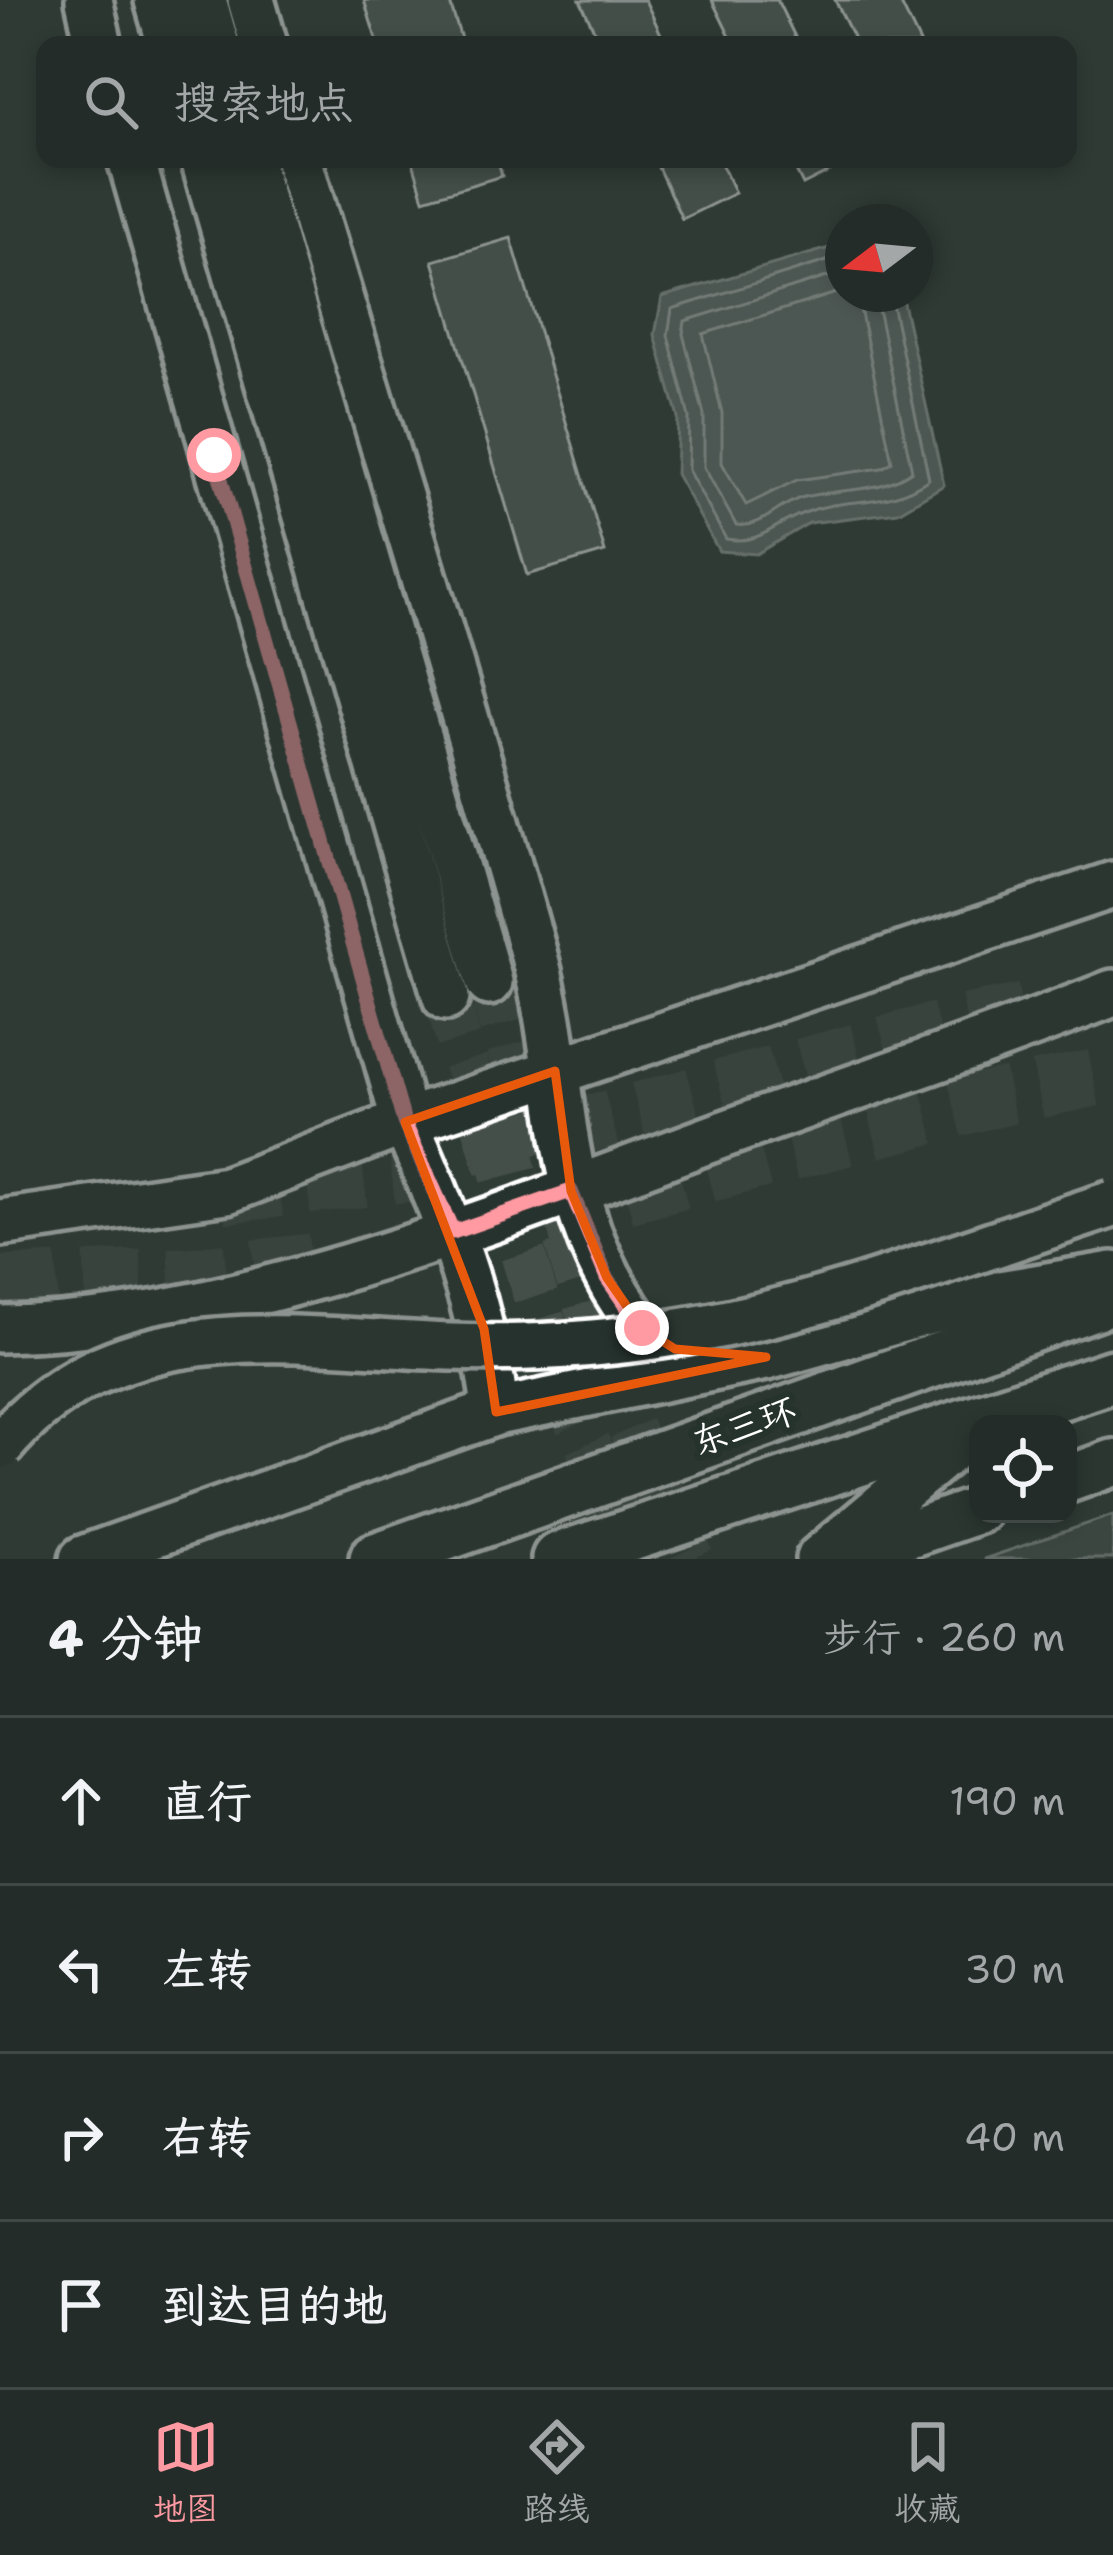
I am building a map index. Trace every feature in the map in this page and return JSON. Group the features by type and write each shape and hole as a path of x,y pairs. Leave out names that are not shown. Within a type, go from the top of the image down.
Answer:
{"main road":[{"name":"东三环","path":"376,1559 1113,1297"},
{"name":"东三环","path":"1002,1415 1113,1376"},
{"name":"东三环","path":"558,1559 969,1426"}],"street":[{"path":"89,0 96,36"},
{"path":"158,0 168,36"},
{"path":"203,0 213,36"},
{"path":"251,0 261,36"},
{"path":"134,168 404,1122 453,1232 484,1329 496,1412"},
{"path":"207,168 446,997"},
{"path":"252,168 489,982"},
{"path":"301,168 535,958 571,1191 607,1278 642,1328 675,1348 766,1357"},
{"path":"0,1223 226,1190 404,1122 1113,885"},
{"path":"0,1328 84,1328 222,1299 453,1232 1113,993"},
{"path":"642,1328 722,1317 1113,1185"},
{"path":"0,1447 55,1393 125,1358 160,1348 231,1338 524,1348 688,1330 822,1297 1113,1204"},
{"path":"82,1559 496,1412 766,1357 976,1298 1113,1275"},
{"path":"819,1559 969,1433"},
{"path":"1077,1476 1113,1463"},
{"path":"838,1559 969,1513"}],"highlighted area":[{"path":"555,1071 571,1191 607,1278 642,1328 675,1349 766,1357 496,1412 484,1329 405,1122"}],"shaded area":[{"path":"1113,1515 1113,1559 984,1559"}],"water":[{"path":"825,249 825,312 905,312 944,485 898,512 809,523 756,554 719,551 676,474 678,418 655,335 662,297"}],"building":[{"path":"364,0 449,0 460,36 375,36"},
{"path":"580,0 645,0 662,36 597,36"},
{"path":"712,0 777,0 795,36 730,36"},
{"path":"835,0 899,0 917,36 853,36"},
{"path":"415,168 500,168 502,176 424,199"},
{"path":"658,168 723,168 735,193 682,219"},
{"path":"794,168 837,168 803,185"},
{"path":"511,238 605,552 527,575 433,261"}],"tunnel":[{"path":"489,982 609,1382 692,1559"},
{"path":"446,997 566,1398 640,1559"},
{"path":"223,1195 403,1174 962,1024 1050,1007"},
{"path":"544,1217 980,1102 1113,1074"},
{"path":"0,1285 187,1276 337,1259"}],"route":[{"path":"214,455 404,1122 453,1232 571,1191 607,1278 642,1328"}]}
